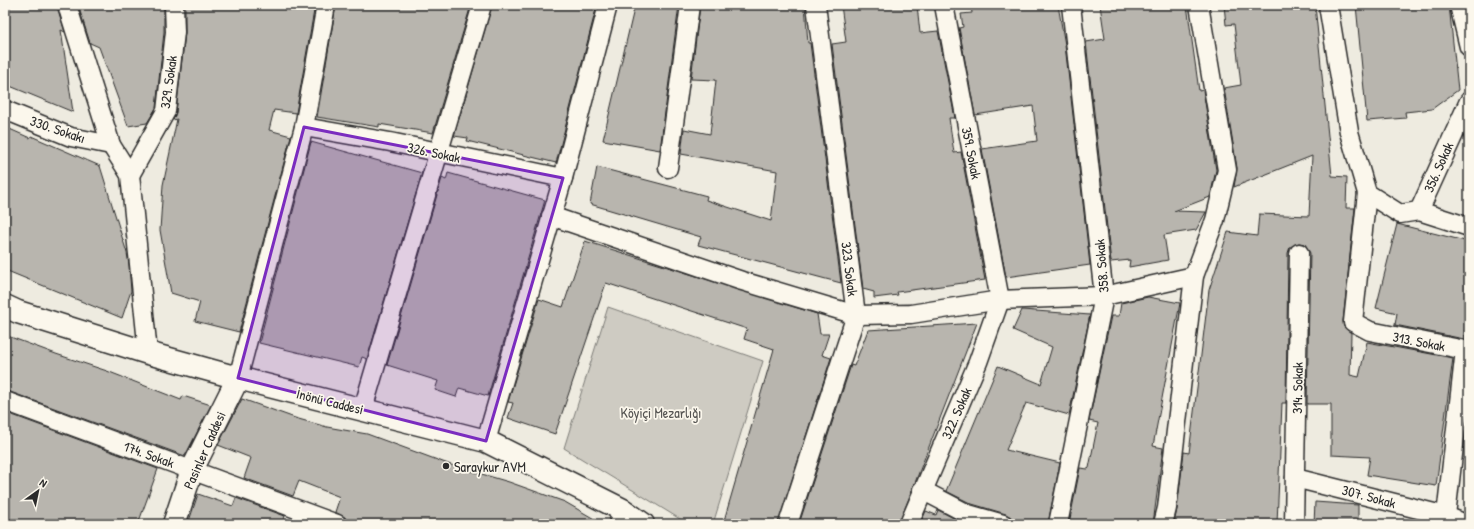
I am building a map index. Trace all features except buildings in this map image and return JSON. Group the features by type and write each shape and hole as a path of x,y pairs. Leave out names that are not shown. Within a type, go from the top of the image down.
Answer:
{"main road":[{"name":"İnönü Caddesi","path":"5,306 18,312 148,353 238,378 486,441 621,517 643,524"},
{"name":"Pasinler Caddesi","path":"174,524 192,470 238,378"}],"street":[{"path":"67,5 111,145 130,175 148,353"},
{"name":"329. Sokak","path":"130,175 166,111 175,32 174,5"},
{"path":"238,378 304,127 326,5"},
{"path":"363,409 482,5"},
{"path":"486,441 563,178 608,5"},
{"path":"668,168 690,5"},
{"name":"323. Sokak","path":"788,524 856,315 816,5"},
{"name":"359. Sokak","path":"944,5 1000,300"},
{"name":"358. Sokak","path":"1058,524 1104,296 1072,5"},
{"path":"1163,524 1167,508 1194,276 1215,220 1227,170 1199,5"},
{"path":"1328,5 1349,132 1367,193 1400,214 1419,211 1469,227"},
{"path":"1459,5 1469,47"},
{"name":"356. Sokak","path":"1419,211 1469,102"},
{"name":"330. Sokakı","path":"5,110 71,137 111,145"},
{"name":"326. Sokak","path":"304,127 563,178"},
{"name":"313. Sokak","path":"1367,193 1353,322 1370,331 1465,350 1445,520"},
{"path":"551,216 742,281 856,315 911,314 1000,300 1104,296 1194,276"},
{"name":"314. Sokak","path":"1294,524 1299,253"},
{"name":"322. Sokak","path":"909,524 922,490 978,362 1000,300"},
{"name":"174. Sokak","path":"5,401 337,524"},
{"name":"307. Sokak","path":"1295,478 1445,520 1466,524"},
{"path":"922,490 973,520 1003,524"}],"highlighted area":[{"path":"304,127 563,178 486,441 238,378"}],"green space":[{"name":"Köyiçi Mezarlığı","path":"608,307 763,361 713,524 688,524 564,448"}],"place":[{"name":"Saraykur AVM","path":"446,466"}]}
